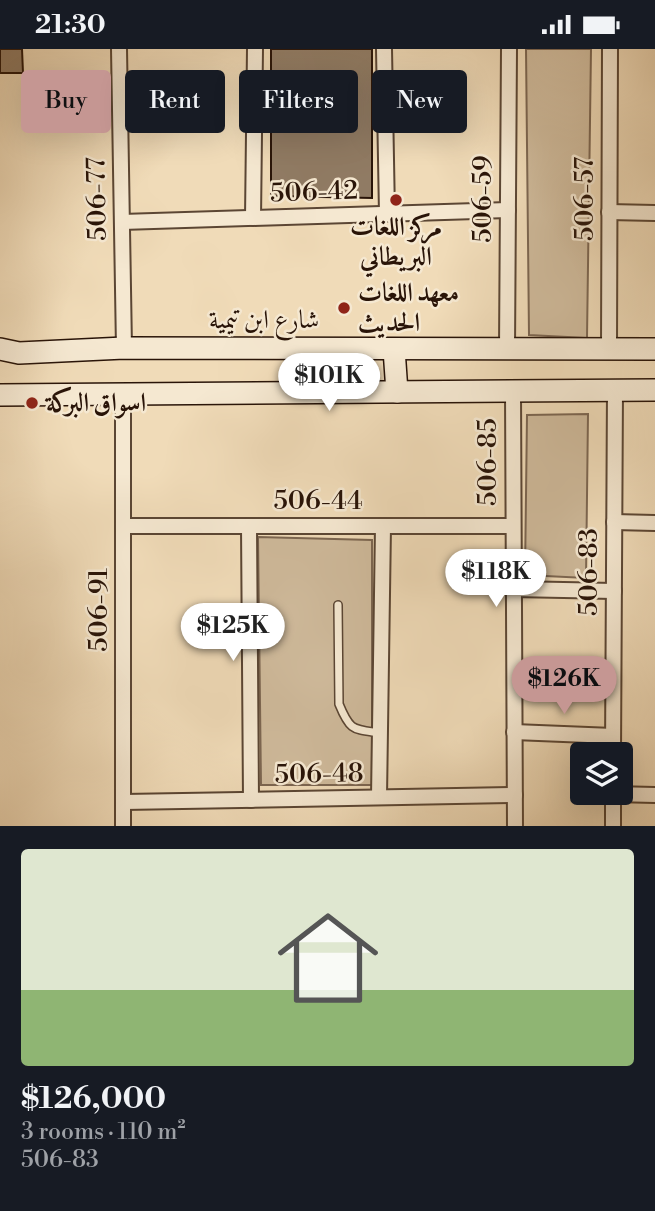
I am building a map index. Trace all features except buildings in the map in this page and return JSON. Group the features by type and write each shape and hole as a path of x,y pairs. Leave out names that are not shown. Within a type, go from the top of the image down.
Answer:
{"street":[{"name":"506-77","path":"119,49 124,348"},
{"path":"253,218 255,49"},
{"path":"384,49 387,214"},
{"name":"506-59","path":"507,349 509,49"},
{"name":"506-57","path":"609,348 610,49"},
{"name":"506-42","path":"122,222 508,210"},
{"path":"609,212 655,213"},
{"name":"شارع ابن تيمية","path":"0,349 19,353 124,348 655,349"},
{"path":"394,348 397,392"},
{"name":"506-83","path":"613,742 615,390"},
{"path":"0,395 655,390"},
{"name":"506-85","path":"513,391 515,826"},
{"name":"506-91","path":"123,394 124,826"},
{"path":"614,522 655,523"},
{"name":"506-44","path":"123,526 513,526"},
{"path":"249,526 251,800"},
{"path":"379,797 383,526"},
{"path":"513,589 614,591"},
{"path":"514,732 613,736"},
{"path":"633,794 655,795"},
{"name":"506-48","path":"124,802 514,795"},
{"path":"612,826 613,805"}],"lane":[{"path":"338,605 340,704 345,717 356,730 380,733"}],"shaded area":[{"path":"526,49 591,49 587,338 529,335"},
{"path":"588,414 586,578 525,575 527,415"},
{"path":"258,537 372,540 372,785 261,785"}],"place":[{"name":"مركز اللغات البريطاني","path":"396,200"},
{"name":"معهد اللغات الحديث","path":"344,308"},
{"name":"اسواق البركة","path":"32,403"}]}
